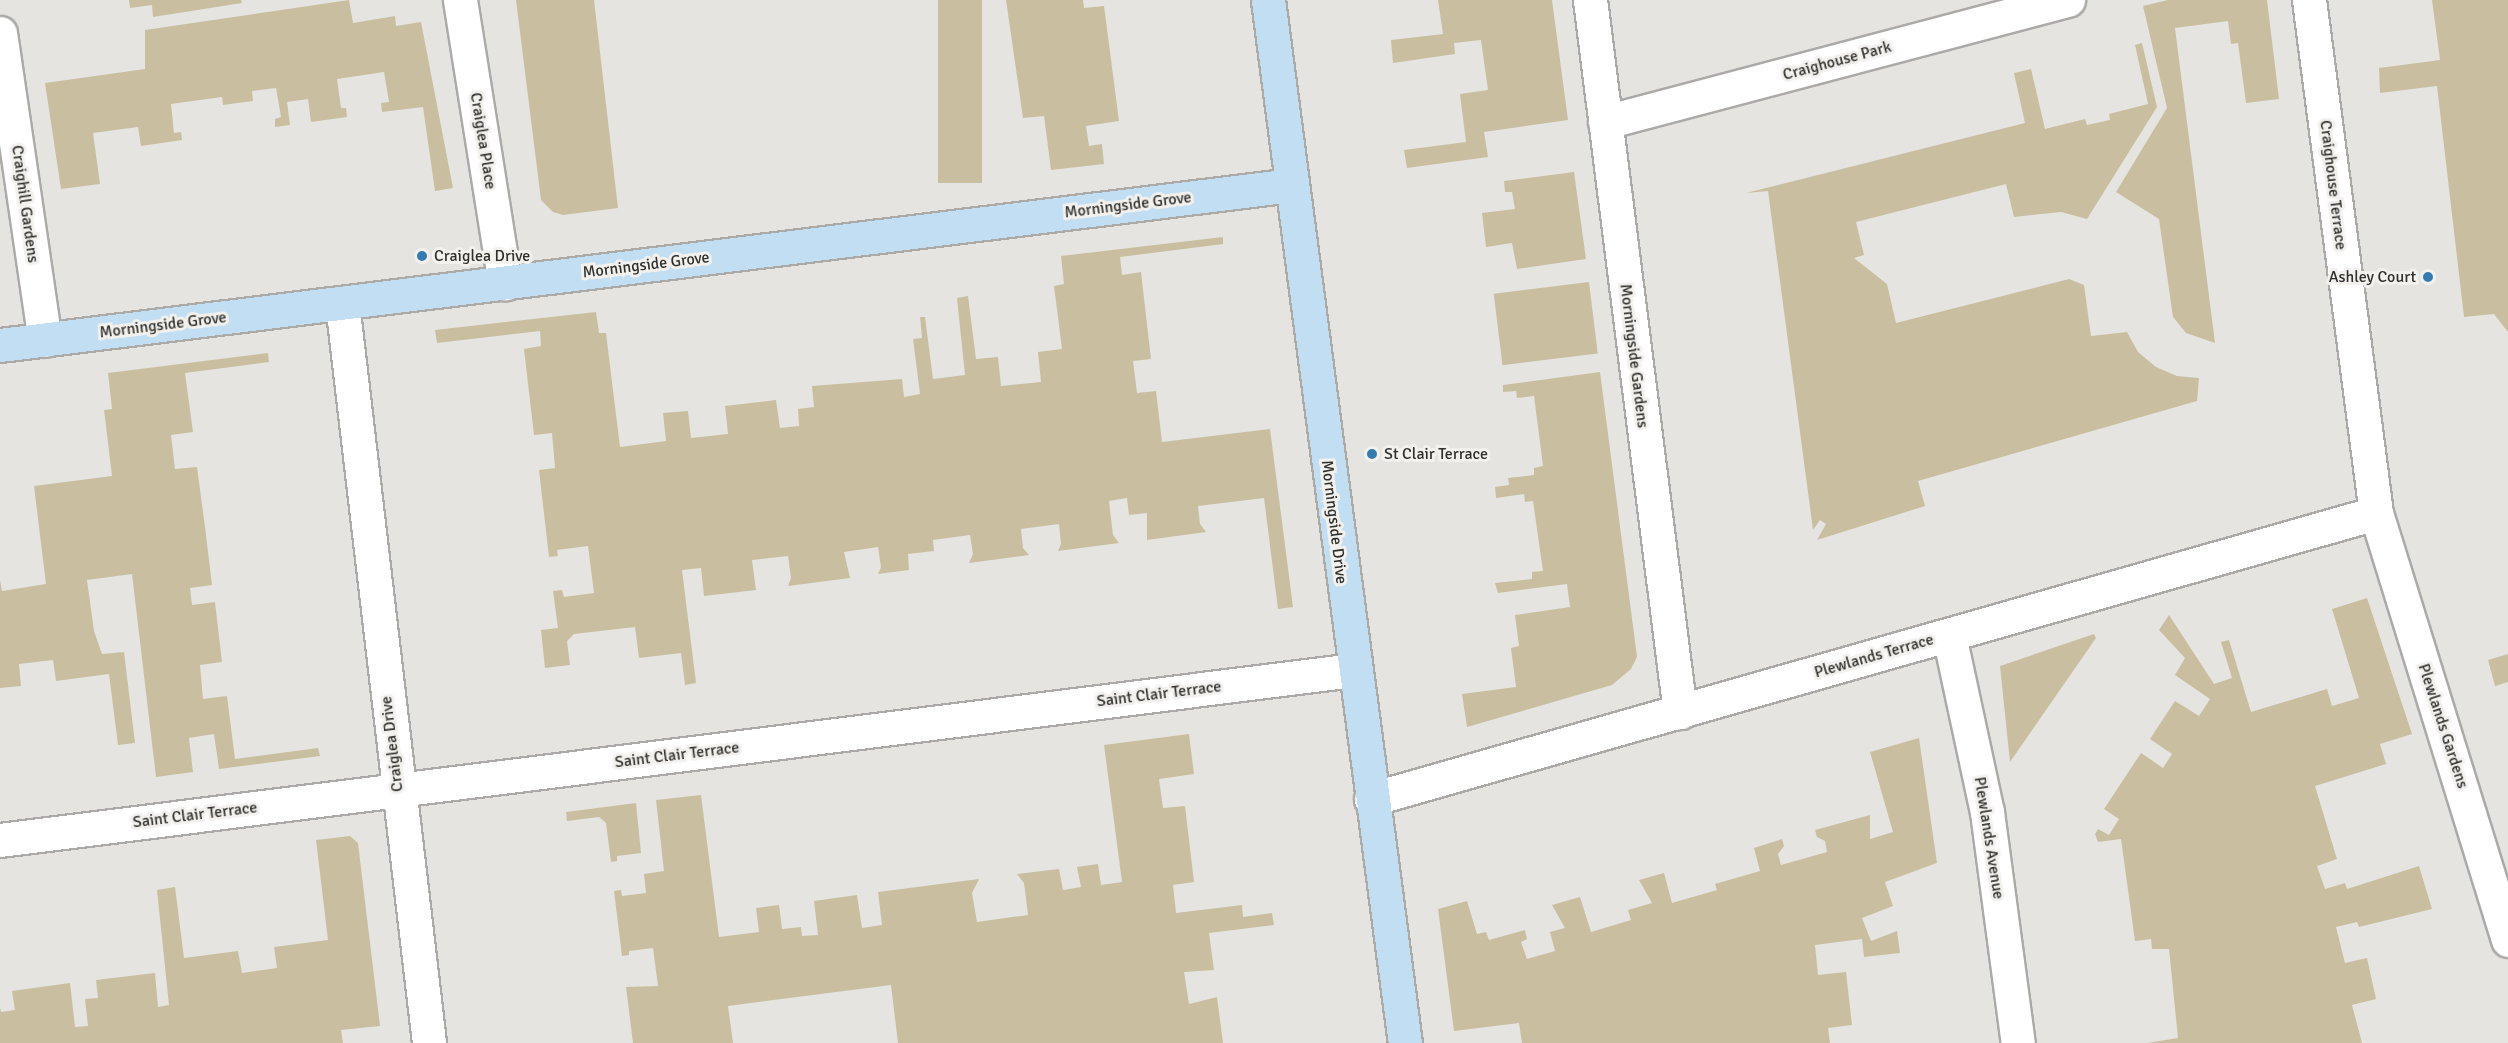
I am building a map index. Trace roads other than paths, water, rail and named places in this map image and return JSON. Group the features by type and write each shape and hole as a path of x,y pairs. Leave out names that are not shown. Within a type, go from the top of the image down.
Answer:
{"street":[{"name":"Craiglea Place","path":"460,0 505,283"},
{"name":"Morningside Drive","path":"1268,0 1353,670 1405,1043"},
{"name":"Morningside Gardens","path":"1590,0 1680,712"},
{"name":"Craighouse Park","path":"1605,122 2068,0"},
{"name":"Craighouse Terrace","path":"2309,0 2376,513"},
{"name":"Craighill Gardens","path":"0,33 45,340"},
{"name":"Morningside Grove","path":"0,345 1291,185"},
{"name":"Craiglea Drive","path":"342,303 429,1043"},
{"name":"Plewlands Terrace","path":"1371,799 2376,513"},
{"name":"Plewlands Gardens","path":"2376,513 2508,940"},
{"name":"Plewlands Avenue","path":"1949,635 1988,812 2018,1043"},
{"name":"Saint Clair Terrace","path":"0,840 1353,670"}],"place":[{"name":"Craiglea Drive","path":"422,256"},
{"name":"Ashley Court","path":"2428,277"},
{"name":"St Clair Terrace","path":"1372,454"}]}
